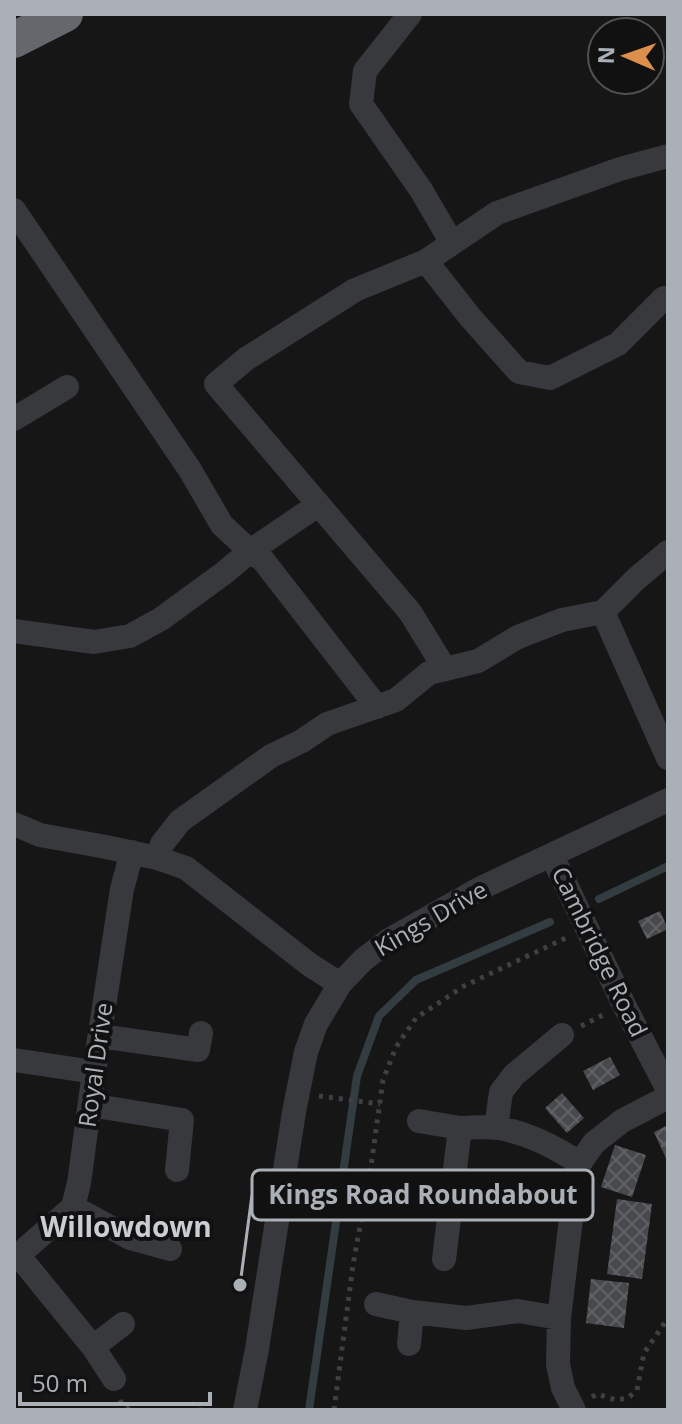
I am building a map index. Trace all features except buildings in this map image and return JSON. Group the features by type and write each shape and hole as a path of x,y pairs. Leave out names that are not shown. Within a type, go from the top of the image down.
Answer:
{"highway":[{"path":"14,40 65,14"}],"street":[{"path":"410,14 365,71 361,104 421,190 452,243"},
{"path":"445,669 410,612 216,384 246,359 355,290 426,261 497,213 620,169 668,156"},
{"path":"14,210 190,470 222,525 263,560 377,707"},
{"path":"426,261 519,372 550,378 618,344 664,298"},
{"path":"14,419 67,387"},
{"path":"14,631 94,642 130,636 161,619 250,551 318,505"},
{"path":"157,858 162,844 180,821 271,756 327,724 396,700 429,673 478,661 518,637 562,620 603,612 668,552"},
{"path":"603,612 668,758"},
{"name":"Kings Drive","path":"245,1410 303,1067 316,1024 340,984 363,960 389,940 481,888 668,800"},
{"path":"14,824 40,835 132,852 186,868 310,965 340,984"},
{"name":"Royal Drive","path":"73,1207 122,889 132,852"},
{"name":"Cambridge Road","path":"552,856 668,1090"},
{"path":"100,1036 198,1050 201,1033"},
{"path":"496,1128 501,1092 514,1075 562,1035"},
{"path":"14,1060 94,1072"},
{"path":"580,1406 563,1388 558,1364 559,1318 580,1163 594,1143 622,1121 668,1097"},
{"path":"90,1105 182,1120 177,1170"},
{"path":"419,1121 460,1128 496,1128 523,1134 547,1143 580,1163"},
{"path":"444,1259 460,1128"},
{"path":"114,1379 93,1347 16,1257 73,1207 130,1238 170,1249"},
{"path":"376,1304 466,1318 518,1311 559,1318"},
{"path":"409,1344 412,1312"},
{"path":"93,1347 123,1324"}],"path":[{"path":"562,1035 624,1005"},
{"path":"338,1099 380,1104"},
{"path":"580,1406 597,1394 616,1400 628,1398 637,1390 644,1353 668,1318"},
{"path":"199,1410 206,1410"}],"waterway":[{"path":"599,899 668,866"},
{"path":"309,1410 357,1076 379,1016 416,980 550,922"}],"place":[{"name":"Kings Road Roundabout","path":"240,1285"}],"district":[{"name":"Willowdown","path":"126,1227"}]}
